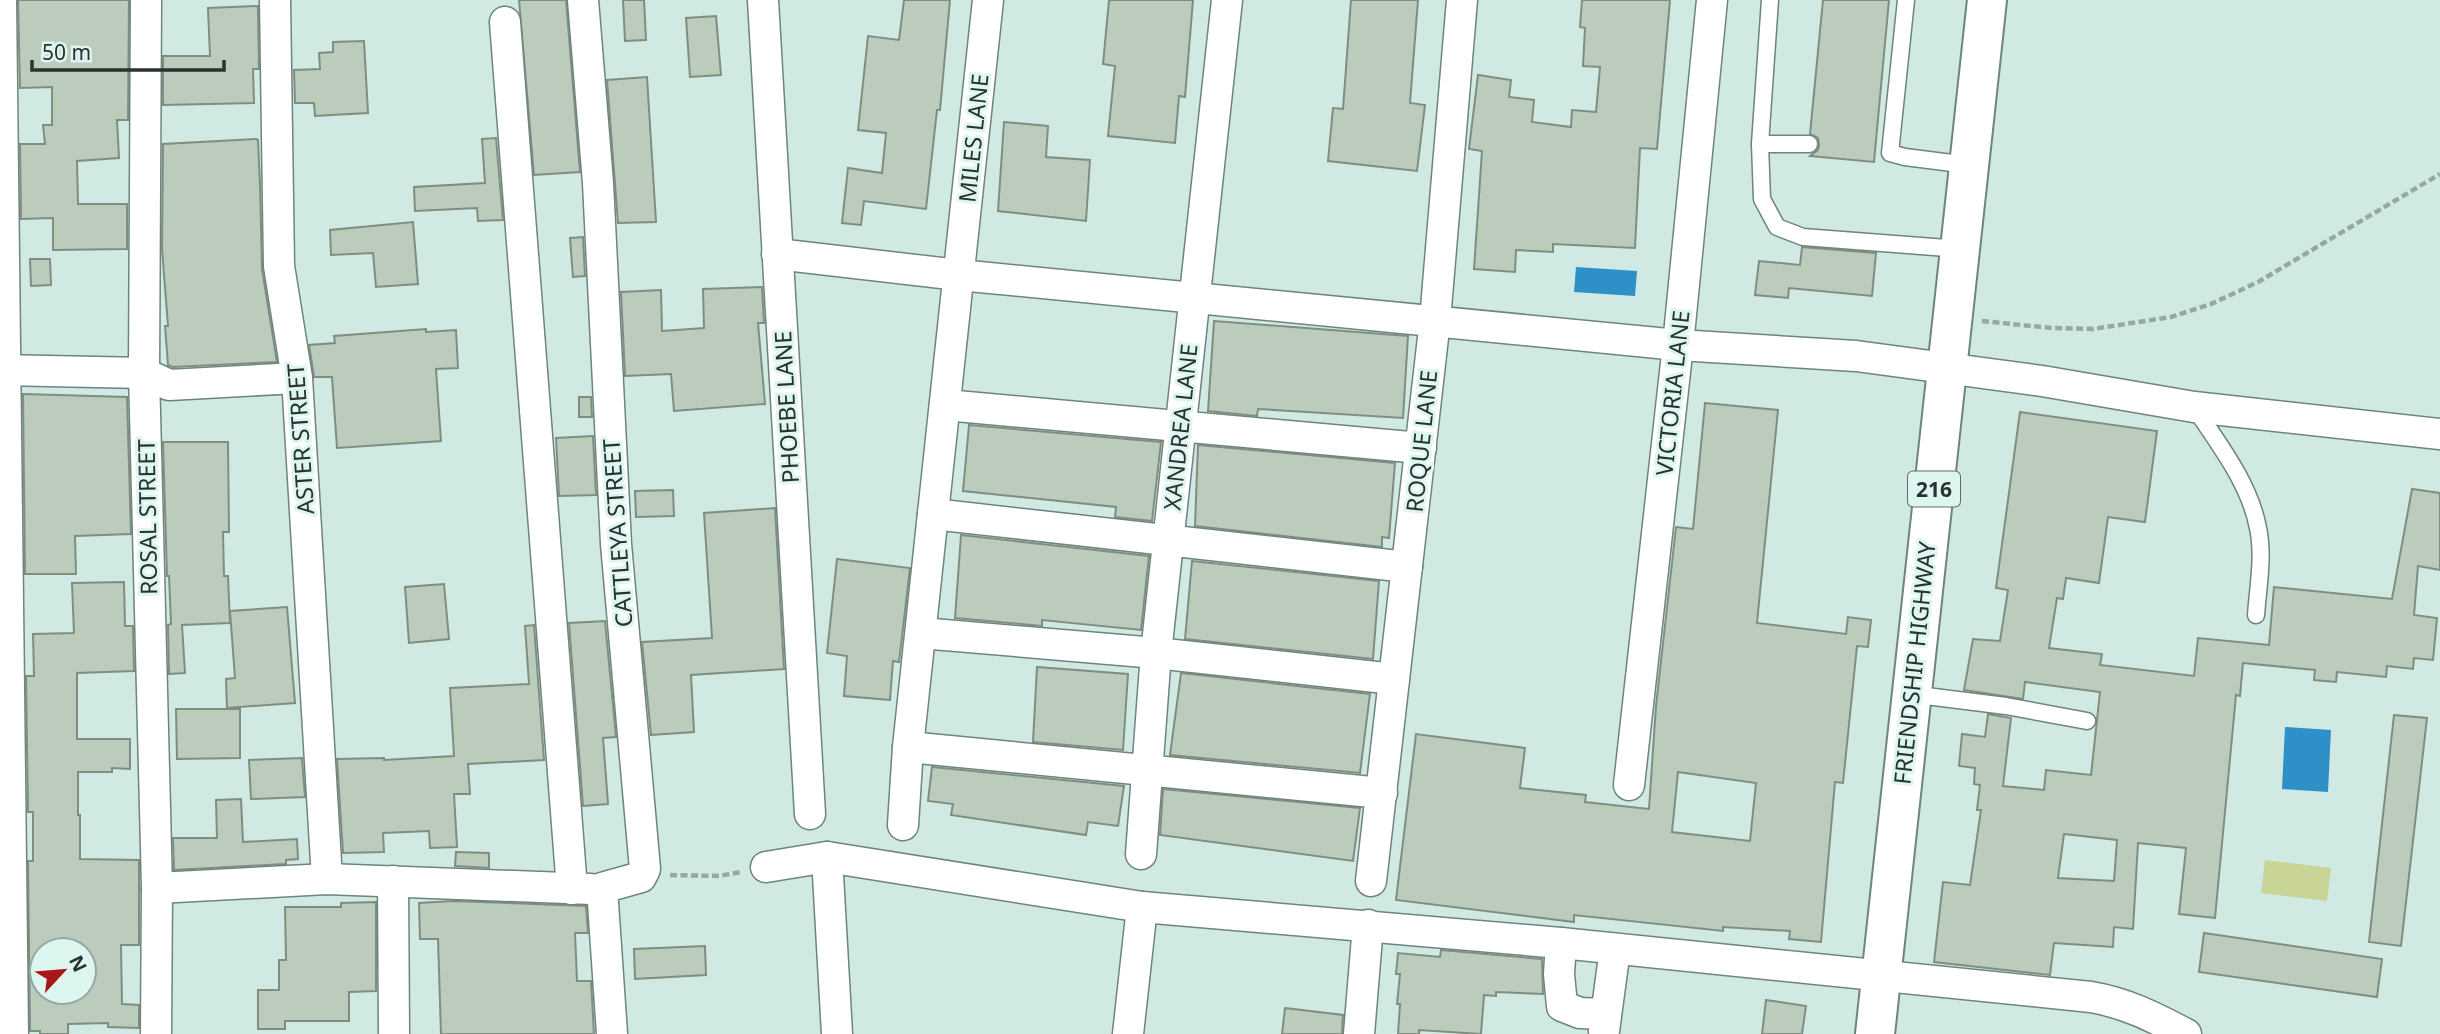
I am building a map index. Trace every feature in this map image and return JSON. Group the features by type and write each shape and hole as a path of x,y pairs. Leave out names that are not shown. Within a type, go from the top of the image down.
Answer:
{"main road":[{"name":"FRIENDSHIP HIGHWAY","path":"1875,1034 1987,0"}],"street":[{"path":"1,0 2,370 13,1034"},
{"name":"ROSAL STREET","path":"146,0 144,373 157,888 156,1034"},
{"name":"ASTER STREET","path":"275,0 279,265 297,378 327,879"},
{"name":"CATTLEYA STREET","path":"583,0 598,183 616,544 644,874"},
{"name":"PHOEBE LANE","path":"763,0 810,814"},
{"name":"MILES LANE","path":"903,825 908,747 988,0"},
{"name":"XANDREA LANE","path":"1141,855 1156,653 1227,0"},
{"name":"ROQUE LANE","path":"1371,881 1435,320 1462,0"},
{"name":"VICTORIA LANE","path":"1629,785 1678,345 1712,0"},
{"path":"505,22 572,889"},
{"path":"777,254 959,275 1678,345 1856,356 2194,407 2440,434"},
{"path":"2,370 144,373 169,385 297,378"},
{"path":"945,405 1421,448"},
{"path":"933,514 1407,567"},
{"path":"921,633 1156,653 1394,679"},
{"path":"908,747 1381,793"},
{"path":"766,867 827,857 1142,907 1615,948 2114,1001 2154,1016 2186,1034"},
{"path":"827,857 837,1034"},
{"path":"157,888 327,879 572,889 602,888 644,874"},
{"path":"393,881 394,1034"},
{"path":"602,888 612,1034"},
{"path":"1128,1034 1142,907"},
{"path":"1359,1034 1368,925"},
{"path":"1561,943 1560,1020 1580,1013 1604,1024 1615,948"}],"lane":[{"path":"1770,0 1760,144 1762,199 1777,227 1803,237 1960,249"},
{"path":"1906,0 1883,151 1905,157 1968,164"},
{"path":"1760,144 1809,144"},
{"path":"2194,407 2229,462 2253,509 2261,550 2256,615"},
{"path":"1910,694 2006,706 2087,721"}],"path":[{"path":"1953,317 2051,328 2094,329 2171,317 2211,304 2258,282 2440,174"},
{"path":"644,874 719,876 766,867"}],"green space":[{"path":"2265,860 2331,868 2327,901 2261,893"}],"water":[{"path":"1576,267 1637,271 1635,296 1574,292"},
{"path":"2285,727 2331,730 2328,792 2282,789"}],"building":[{"path":"18,0 129,0 128,120 117,120 119,158 77,161 78,204 127,204 127,249 53,250 53,218 21,219 20,144 45,144 43,125 52,125 52,87 20,88"},
{"path":"519,0 566,0 580,172 534,175"},
{"path":"623,0 644,0 646,40 625,41"},
{"path":"904,0 950,0 940,110 937,110 926,209 864,201 861,225 842,223 848,168 882,173 886,133 858,130 868,36 899,40"},
{"path":"1109,0 1193,0 1185,97 1179,96 1175,143 1108,136 1115,66 1103,64"},
{"path":"1351,0 1418,0 1410,103 1425,105 1417,171 1328,161 1333,108 1343,109"},
{"path":"1582,0 1670,0 1657,149 1640,148 1635,248 1553,244 1553,252 1516,250 1515,272 1474,269 1482,151 1469,149 1478,75 1511,80 1509,97 1534,100 1532,122 1571,127 1572,110 1596,112 1600,67 1583,66 1585,28 1580,27"},
{"path":"1823,0 1889,0 1874,162 1810,156 1818,150 1819,145 1818,138 1810,134"},
{"path":"258,6 259,69 253,69 254,103 163,105 163,56 210,56 208,8"},
{"path":"716,16 721,75 690,77 686,18"},
{"path":"364,41 368,113 315,116 314,103 295,103 294,70 320,69 319,53 333,52 333,42"},
{"path":"647,77 656,222 618,223 607,80"},
{"path":"1004,122 1048,126 1046,157 1090,160 1086,221 998,211"},
{"path":"496,138 503,220 478,221 477,208 415,211 414,187 485,183 482,139"},
{"path":"256,139 262,269 277,362 173,367 168,365 165,326 168,326 162,249 163,144"},
{"path":"413,222 418,284 376,287 373,253 331,255 330,230"},
{"path":"583,237 585,276 573,277 570,238"},
{"path":"1802,247 1876,253 1872,296 1789,288 1788,298 1755,295 1759,261 1800,265"},
{"path":"30,259 50,259 51,285 31,286"},
{"path":"762,287 764,323 758,323 765,404 674,411 671,374 625,376 621,292 661,290 662,331 704,328 703,289"},
{"path":"1214,321 1408,336 1403,418 1258,409 1257,416 1208,411"},
{"path":"426,329 426,332 456,330 458,368 436,369 441,441 337,448 332,377 314,377 309,345 335,343 334,336"},
{"path":"23,394 127,397 131,534 75,536 76,574 25,574"},
{"path":"579,397 591,397 592,417 579,417"},
{"path":"1705,403 1778,410 1757,623 1846,634 1848,617 1871,620 1868,647 1857,646 1843,783 1835,782 1821,942 1789,939 1790,931 1723,927 1723,931 1574,915 1574,922 1396,900 1416,734 1525,748 1520,788 1586,795 1585,802 1649,809 1656,706 1676,527 1693,529","holes":["1678,772 1756,783 1750,841 1672,832"]},
{"path":"2020,412 2157,431 2145,522 2108,517 2099,583 2066,578 2063,599 2057,598 2049,648 2102,654 2100,665 2194,676 2198,638 2269,645 2274,587 2392,599 2412,489 2440,493 2440,570 2418,566 2414,615 2437,618 2433,660 2414,658 2413,669 2387,666 2386,677 2337,672 2336,682 2314,680 2315,670 2243,663 2240,696 2236,695 2215,918 2179,914 2186,848 2138,843 2133,929 2114,927 2113,947 2054,943 2050,975 1934,962 1943,882 1970,885 1981,810 1977,810 1980,785 1974,784 1975,768 1959,766 1962,734 1985,737 1988,714 2011,718 2003,786 2044,790 2046,770 2091,775 2100,692 2025,682 2023,699 1964,690 1973,639 2000,641 2008,590 1996,588","holes":["2064,834 2117,840 2114,881 2058,878"]},
{"path":"969,425 1161,442 1152,521 1115,517 1116,507 963,491"},
{"path":"593,436 596,495 559,496 556,438"},
{"path":"163,442 228,442 229,532 223,532 224,576 228,576 230,623 182,625 185,673 169,674 168,625 171,624"},
{"path":"1198,445 1395,463 1389,538 1382,537 1382,547 1195,526"},
{"path":"673,490 674,516 636,517 635,491"},
{"path":"775,508 784,669 691,675 694,732 651,735 642,642 712,638 704,513"},
{"path":"961,535 1149,556 1141,630 1042,620 1042,626 955,618"},
{"path":"837,559 910,568 899,662 893,661 890,700 844,696 847,656 827,653"},
{"path":"1192,561 1379,581 1373,659 1185,639"},
{"path":"124,582 125,626 133,626 134,671 77,673 77,739 130,739 130,769 78,772 78,815 80,859 139,860 139,945 121,945 122,1004 139,1005 139,1028 108,1027 108,1023 68,1024 68,1034 40,1034 40,1031 30,1031 30,1006 98,1006 98,936 29,936 28,861 33,861 33,812 28,812 26,676 34,676 33,634 74,633 72,583"},
{"path":"444,584 449,639 409,643 405,587"},
{"path":"287,607 295,703 227,708 226,679 235,678 230,611"},
{"path":"605,621 616,737 603,738 608,804 583,806 569,623"},
{"path":"534,625 544,760 468,764 470,794 454,794 457,847 430,848 429,831 383,833 384,852 343,853 337,759 384,760 454,756 450,688 529,684 525,626"},
{"path":"1037,667 1128,674 1123,750 1033,742"},
{"path":"1181,673 1370,694 1360,773 1170,755"},
{"path":"176,709 240,709 240,758 177,759"},
{"path":"2394,715 2427,718 2401,946 2369,942"},
{"path":"302,758 305,797 251,799 249,760"},
{"path":"932,767 1124,786 1118,826 1088,822 1086,835 951,815 953,804 928,801"},
{"path":"1163,789 1360,808 1353,861 1160,835"},
{"path":"241,799 243,842 297,839 298,859 286,860 286,864 174,870 173,838 217,838 216,800"},
{"path":"456,852 489,853 489,868 455,866"},
{"path":"454,901 586,906 588,933 575,933 577,981 591,981 594,1034 441,1034 438,939 420,939 419,903"},
{"path":"376,902 376,991 349,992 349,1021 285,1021 285,1029 258,1029 258,990 279,990 279,960 286,960 285,907 341,907 341,903"},
{"path":"2204,933 2382,959 2377,997 2199,972"},
{"path":"705,946 706,975 635,979 634,949"},
{"path":"1441,950 1542,959 1543,994 1496,992 1496,996 1484,995 1481,1034 1419,1030 1419,1034 1398,1034 1398,953 1440,957"},
{"path":"1766,1000 1806,1006 1802,1034 1762,1034"},
{"path":"1285,1008 1343,1015 1342,1034 1282,1034"}]}
